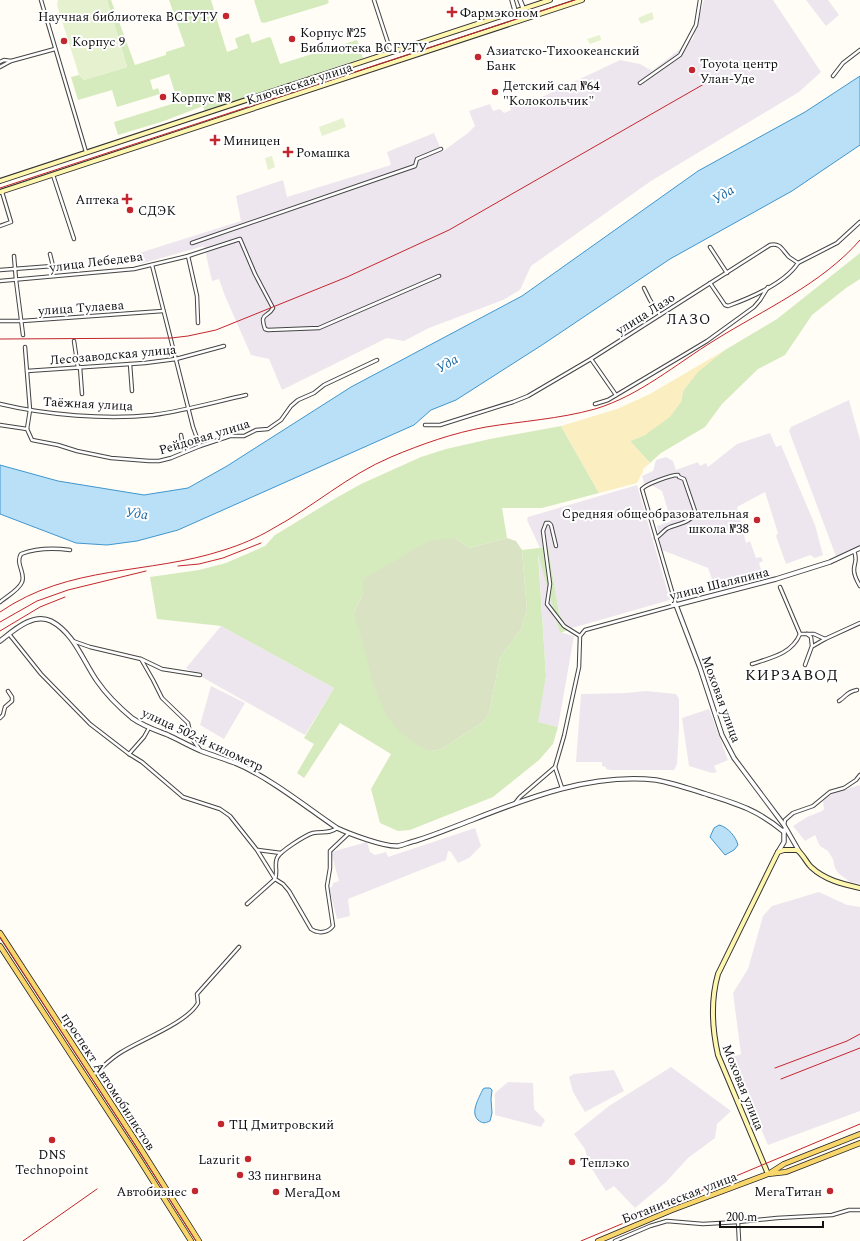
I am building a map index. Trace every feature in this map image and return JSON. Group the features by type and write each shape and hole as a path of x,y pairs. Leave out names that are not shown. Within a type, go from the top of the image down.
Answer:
{"main road":[{"name":"Ключевская улица","path":"0,181 550,0"},
{"name":"Ключевская улица","path":"1,192 582,0"},
{"path":"244,100 248,110"},
{"path":"49,164 53,174"},
{"path":"778,852 794,849 799,852 810,866 823,876 830,880 860,888"},
{"name":"Моховая улица","path":"768,1174 718,1055 714,1038 712,1017 713,995 718,974 778,852"},
{"name":"проспект Автомобилистов","path":"0,933 199,1241"},
{"name":"проспект Автомобилистов","path":"0,946 191,1241"},
{"name":"Ботаническая улица","path":"598,1241 672,1210 768,1174 784,1164 860,1134"},
{"name":"Ботаническая улица","path":"768,1174 786,1172 860,1143"}],"street":[{"path":"41,0 86,152"},
{"path":"374,0 391,52"},
{"path":"512,0 514,12 518,21"},
{"path":"520,0 527,18"},
{"path":"640,84 680,55 696,25 700,0"},
{"path":"0,67 11,61 56,48"},
{"path":"833,76 843,63 860,50"},
{"path":"0,62 4,60 11,61"},
{"path":"192,243 414,166 418,159 441,149"},
{"path":"53,174 74,239"},
{"path":"0,226 11,222 1,192"},
{"path":"710,283 725,305 728,306 748,299 793,271 798,263 837,243 860,222"},
{"name":"улица Лебедева","path":"0,281 134,269 188,256 240,239 255,274 273,308 263,317 265,329 319,328 439,276"},
{"name":"улица Лазо","path":"424,425 440,425 528,396 591,359 774,244 778,245 789,257 798,263"},
{"path":"710,247 727,273"},
{"path":"0,270 53,266 50,254"},
{"path":"14,256 23,335"},
{"path":"188,256 197,296 198,323"},
{"path":"152,265 200,446"},
{"path":"595,404 608,400 633,386 707,341 754,307 768,287"},
{"path":"644,288 660,315"},
{"name":"улица Тулаева","path":"0,321 22,321 163,311"},
{"path":"74,341 82,394"},
{"name":"Лесозаводская улица","path":"27,371 130,364 176,359 224,346"},
{"path":"0,425 27,430 30,410 25,347"},
{"path":"591,359 616,395"},
{"name":"Рейдовая улица","path":"27,430 32,440 58,445 77,451 111,458 159,461 230,436 244,436 256,430 268,429 281,420 291,406 298,400 314,393 324,385 377,360"},
{"path":"130,364 132,391"},
{"name":"Таёжная улица","path":"0,404 30,410 117,417 153,414 189,408 246,395"},
{"path":"181,435 184,452"},
{"name":"Моховая улица","path":"656,538 668,528 692,518 694,515 695,511 685,480 676,474 650,484 642,489 656,538 676,604 700,668 722,735 734,758 784,825 799,852"},
{"path":"516,802 555,767 564,736 580,667 581,634 564,626 547,604 550,584 543,531 546,523 549,522 551,525 556,546"},
{"path":"0,602 22,582 19,560 21,554 29,551 55,548 70,550"},
{"name":"улица Шаляпина","path":"581,634 585,630 676,604 776,579 830,562 860,548"},
{"path":"854,551 856,558 854,570 855,576 860,586"},
{"path":"780,587 800,634"},
{"name":"улица 502-й километр","path":"0,641 19,627 33,620 39,619 50,621 59,627 72,640 97,682 114,701 133,718 149,728 200,751 236,764 265,780 348,834"},
{"path":"812,646 860,623"},
{"path":"9,634 41,674 90,724 142,762 183,797 220,809 230,816 257,850 275,879 289,891 311,929 315,932 319,933 329,930 332,926 333,923 327,886 330,868 330,851 348,834 388,845 399,846 434,835 516,802 562,788 603,780 631,779 662,781 748,808 775,824 784,832"},
{"path":"800,634 814,634 825,639"},
{"path":"800,634 807,634 811,637 812,646 805,666"},
{"path":"752,664 781,654 798,638 800,634"},
{"path":"72,640 90,647 141,658 162,669 200,675"},
{"path":"141,658 162,698 188,723 191,737 200,751"},
{"path":"0,718 3,715 5,707 12,701 12,697 8,690"},
{"path":"839,701 847,694 857,690"},
{"path":"130,754 144,737 149,728"},
{"path":"555,767 562,788"},
{"path":"778,852 784,842 785,820 793,813 813,806 830,792 844,788 856,780 860,775"},
{"path":"247,904 275,879 277,874 276,862 281,853 309,835 332,832 337,828"},
{"path":"257,850 281,853"},
{"path":"92,1075 120,1052 157,1033 192,1011 198,1003 197,994 240,947"},
{"path":"615,1241 650,1226 667,1221 703,1224 832,1215 849,1210 860,1210"},
{"path":"738,1222 739,1241"}],"shaded area":[{"path":"704,0 773,0 821,72 799,92 651,181 531,266 520,290 503,300 429,328 404,341 387,338 282,390 269,359 251,355 219,279 212,281 204,246 140,264 136,254 241,221 236,196 283,180 287,197 391,165 387,152 434,133 442,152 475,126 469,111 490,104 493,111 500,109 504,113 511,110 509,104 524,98 527,104 620,60 640,64 652,71 693,39"},
{"path":"806,0 828,0 839,15 826,26"},
{"path":"849,400 860,440 860,547 837,559 789,431 791,427"},
{"path":"770,433 776,447 781,445 815,525 823,555 815,558 810,555 786,564 776,536 778,533 765,492 737,507 746,543 750,541 756,558 761,557 763,561 759,563 762,573 715,587 708,568 662,550 657,526 671,521 662,491 653,486 646,488 642,476 653,471 656,460 666,457 673,461 676,470 698,462 700,466 706,463 708,467 737,444"},
{"path":"637,485 670,600 572,628 565,624 559,613 548,547 540,548 527,520 528,517"},
{"path":"538,551 560,632 574,636 558,727 537,722 546,676"},
{"path":"221,626 334,688 305,735 186,668"},
{"path":"211,686 245,703 224,739 200,725"},
{"path":"646,691 676,694 679,699 677,764 674,770 611,770 602,766 602,762 576,762 581,694"},
{"path":"709,709 728,760 714,766 717,772 712,773 689,766 682,718"},
{"path":"859,785 860,884 850,882 838,873 833,859 828,851 820,846 815,835 805,841 793,826 807,817 822,811 824,809 823,801 832,794"},
{"path":"475,828 481,846 469,858 458,863 451,852 448,851 446,860 348,899 350,916 337,919 329,888 332,887 333,883 339,881 331,852 367,842 370,852 375,855 386,852 388,857"},
{"path":"819,892 847,905 860,907 860,1111 768,1145 730,1058 741,1054 733,993 748,969 763,916 772,906"},
{"path":"671,1067 731,1111 717,1124 715,1138 688,1158 666,1182 635,1208 614,1186 606,1191 590,1166 585,1149 574,1134 609,1106"},
{"path":"614,1070 624,1091 585,1112 573,1092 569,1077 574,1074"},
{"path":"508,1082 533,1083 534,1109 545,1120 541,1127 495,1115 495,1093"}],"green space":[{"path":"58,0 107,0 127,67 84,80 79,75 57,5"},
{"path":"107,0 111,0 135,65 166,55 166,52 185,46 169,0 211,0 227,52 238,48 236,38 249,34 252,43 269,37 271,38 280,64 357,40 363,58 205,111 203,106 164,121 118,135 114,122 178,102 169,74 150,80 153,90 158,88 160,94 117,107 112,90 78,100 71,77 79,75 84,80 127,67"},
{"path":"254,0 328,0 329,2 327,4 264,23 261,22"},
{"path":"652,12 654,19 641,24 638,18"},
{"path":"600,35 601,40 590,44 587,39"},
{"path":"343,118 346,127 322,136 319,127"},
{"path":"272,156 275,167 268,170 265,158"},
{"path":"860,253 860,279 812,315 785,355 758,369 722,404 705,427 661,453 650,463 630,441 645,435 681,402 683,391 698,371 725,350 777,319"},
{"path":"561,426 599,493 542,508 502,508 507,538 469,548 455,538 363,579 363,594 354,612 432,751 442,749 483,722 489,714 500,658 521,629 527,610 522,550 548,547 559,613 568,630 560,633 538,554 546,676 538,722 558,727 553,744 539,760 493,797 410,830 398,831 380,823 371,789 391,754 340,723 304,778 297,773 314,744 304,738 334,688 221,626 157,619 150,577 199,570 226,563 265,546 275,535 336,498 361,484 421,457 446,449 490,439"},
{"path":"455,538 469,548 507,538 516,541 522,550 527,610 521,629 500,658 489,714 483,722 442,749 432,751 417,745 400,732 386,715 375,689 354,612 363,594 363,579 429,541"}],"sand":[{"path":"725,350 698,372 683,391 681,402 670,417 645,435 630,441 650,463 643,469 637,483 599,493 561,426 617,409 650,394"}],"water":[{"name":"Уда","path":"860,76 860,145 792,191 670,259 542,345 456,400 431,410 414,425 178,530 137,541 107,545 76,543 0,514 0,465 58,481 144,495 188,488 227,466 351,387 522,296 698,171 805,112"},
{"path":"719,825 731,833 738,845 734,850 725,855 710,837 714,828"},
{"path":"490,1088 492,1090 492,1113 490,1121 484,1123 476,1117 475,1109 483,1089"}],"tram line":[{"path":"0,188 575,0"},
{"path":"0,937 196,1241"},
{"path":"581,1241 860,1124"}],"railway":[{"path":"0,339 171,338 216,330 347,277 449,230 711,80"},
{"path":"0,612 27,597 54,586 82,578 195,558 242,544 302,511 375,464 426,443 474,429 568,415 595,409 611,403 657,379 715,340 810,283 845,256 860,240"},
{"path":"178,566 199,564 223,558 261,543"},
{"path":"0,622 37,601 68,590 146,571"},
{"path":"0,631 40,607 65,597"},
{"path":"775,1068 847,1041 860,1034"},
{"path":"781,1079 860,1048"},
{"path":"23,1241 97,1189"}],"place":[{"name":"Фармэконом","path":"452,12"},
{"name":"Научная библиотека ВСГУТУ","path":"226,16"},
{"name":"Корпус №25 Библиотека ВСГУТУ","path":"292,39"},
{"name":"Корпус 9","path":"64,41"},
{"name":"Азиатско-Тихоокеанский Банк","path":"478,57"},
{"name":"Toyota центр Улан-Уде","path":"692,70"},
{"name":"Детский сад №64 \"Колокольчик\"","path":"495,92"},
{"name":"Корпус №8","path":"163,97"},
{"name":"Миницен","path":"215,140"},
{"name":"Ромашка","path":"288,152"},
{"name":"Аптека","path":"127,199"},
{"name":"СДЭК","path":"130,210"},
{"name":"Средняя общеобразовательная школа №38","path":"757,520"},
{"name":"ТЦ Дмитровский","path":"221,1124"},
{"name":"DNS Technopoint","path":"52,1140"},
{"name":"Lazurit","path":"248,1159"},
{"name":"Теплэко","path":"572,1162"},
{"name":"33 пингвина","path":"240,1175"},
{"name":"Автобизнес","path":"195,1191"},
{"name":"МегаТитан","path":"830,1191"},
{"name":"МегаДом","path":"276,1192"}],"district":[{"name":"ЛАЗО","path":"689,319"},
{"name":"КИРЗАВОД","path":"792,675"}]}
